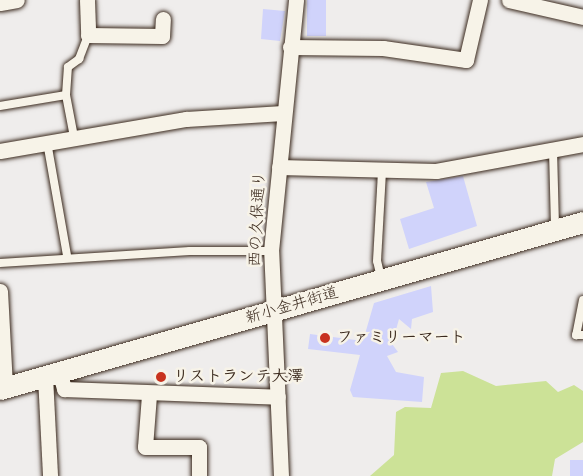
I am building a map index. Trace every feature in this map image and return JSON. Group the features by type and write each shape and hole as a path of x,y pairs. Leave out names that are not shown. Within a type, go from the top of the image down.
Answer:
{"main road":[{"name":"新小金井街道","path":"3,388 583,222"}],"street":[{"path":"0,3 17,0"},
{"path":"87,0 88,35 162,36 163,19"},
{"name":"西の久保通り","path":"281,476 271,251 296,0"},
{"path":"290,47 383,48 466,60 480,0"},
{"path":"509,0 583,17"},
{"path":"0,151 186,119 283,113"},
{"path":"279,167 382,172 473,166 583,144"},
{"path":"0,291 3,388"},
{"path":"52,373 64,389 148,395 278,397"},
{"path":"50,476 52,373"},
{"path":"148,395 145,447 199,447 199,476"}],"lane":[{"path":"75,137 66,95 68,67 79,59 88,35"},
{"path":"0,106 66,95"},
{"path":"47,142 67,256"},
{"path":"553,150 555,230"},
{"path":"381,280 377,261 382,172"},
{"path":"0,263 67,256 271,251"},
{"path":"583,300 576,335 583,335"}],"green space":[{"path":"463,371 496,386 546,381 558,392 574,385 583,391 583,442 555,459 552,476 370,476 394,455 396,412 405,407 431,408 441,373"}],"building":[{"path":"307,0 326,0 326,36 307,36"},
{"path":"263,9 285,11 280,41 261,39"},
{"path":"463,176 477,226 409,249 400,219 434,208 426,182"},
{"path":"431,286 433,312 412,319 411,329 399,319 392,344 398,352 387,356 396,372 424,377 422,402 353,397 350,390 360,355 308,349 310,334 363,341 374,303"},
{"path":"570,460 583,460 583,476 570,476"}],"place":[{"name":"ファミリーマート","path":"325,338"},
{"name":"リストランテ大澤","path":"161,377"}]}
